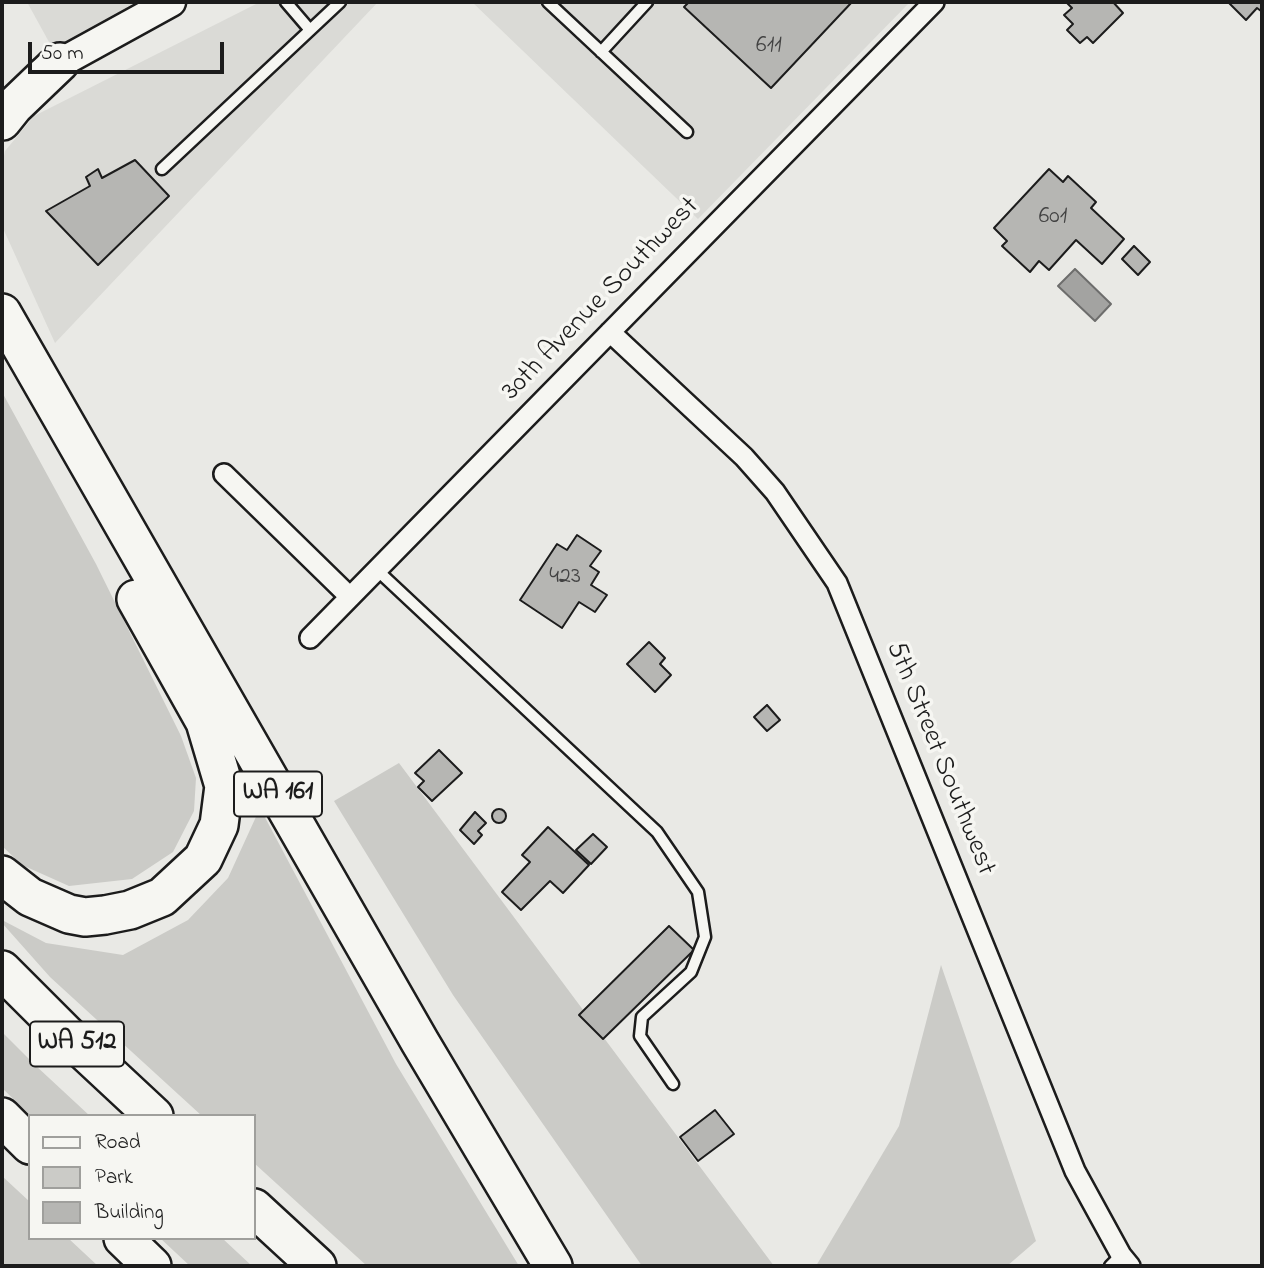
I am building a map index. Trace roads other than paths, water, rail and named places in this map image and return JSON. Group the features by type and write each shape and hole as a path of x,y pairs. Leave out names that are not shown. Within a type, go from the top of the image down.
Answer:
{"highway":[{"path":"2,121 13,106 60,62"},
{"name":"WA 161","path":"3,315 420,1042 553,1266"},
{"path":"2,356 205,722 224,786 219,825 203,859 173,889 147,904 105,915 85,917 68,914 30,897 2,875"},
{"name":"WA 512","path":"2,970 65,1034 152,1114"},
{"path":"2,1117 28,1143"},
{"path":"256,1210 317,1266"},
{"path":"125,1240 152,1266"}],"street":[{"path":"2,96 171,2"},
{"name":"30th Avenue Southwest","path":"310,638 933,2"},
{"name":"5th Street Southwest","path":"610,332 744,457 775,492 837,583 1075,1171 1120,1263"},
{"path":"224,474 350,597"}],"lane":[{"path":"286,2 310,30"},
{"path":"162,169 340,2"},
{"path":"548,2 687,132"},
{"path":"601,51 647,2"},
{"path":"377,570 657,832 698,892 705,937 691,972 642,1017 640,1036 673,1084"}]}
